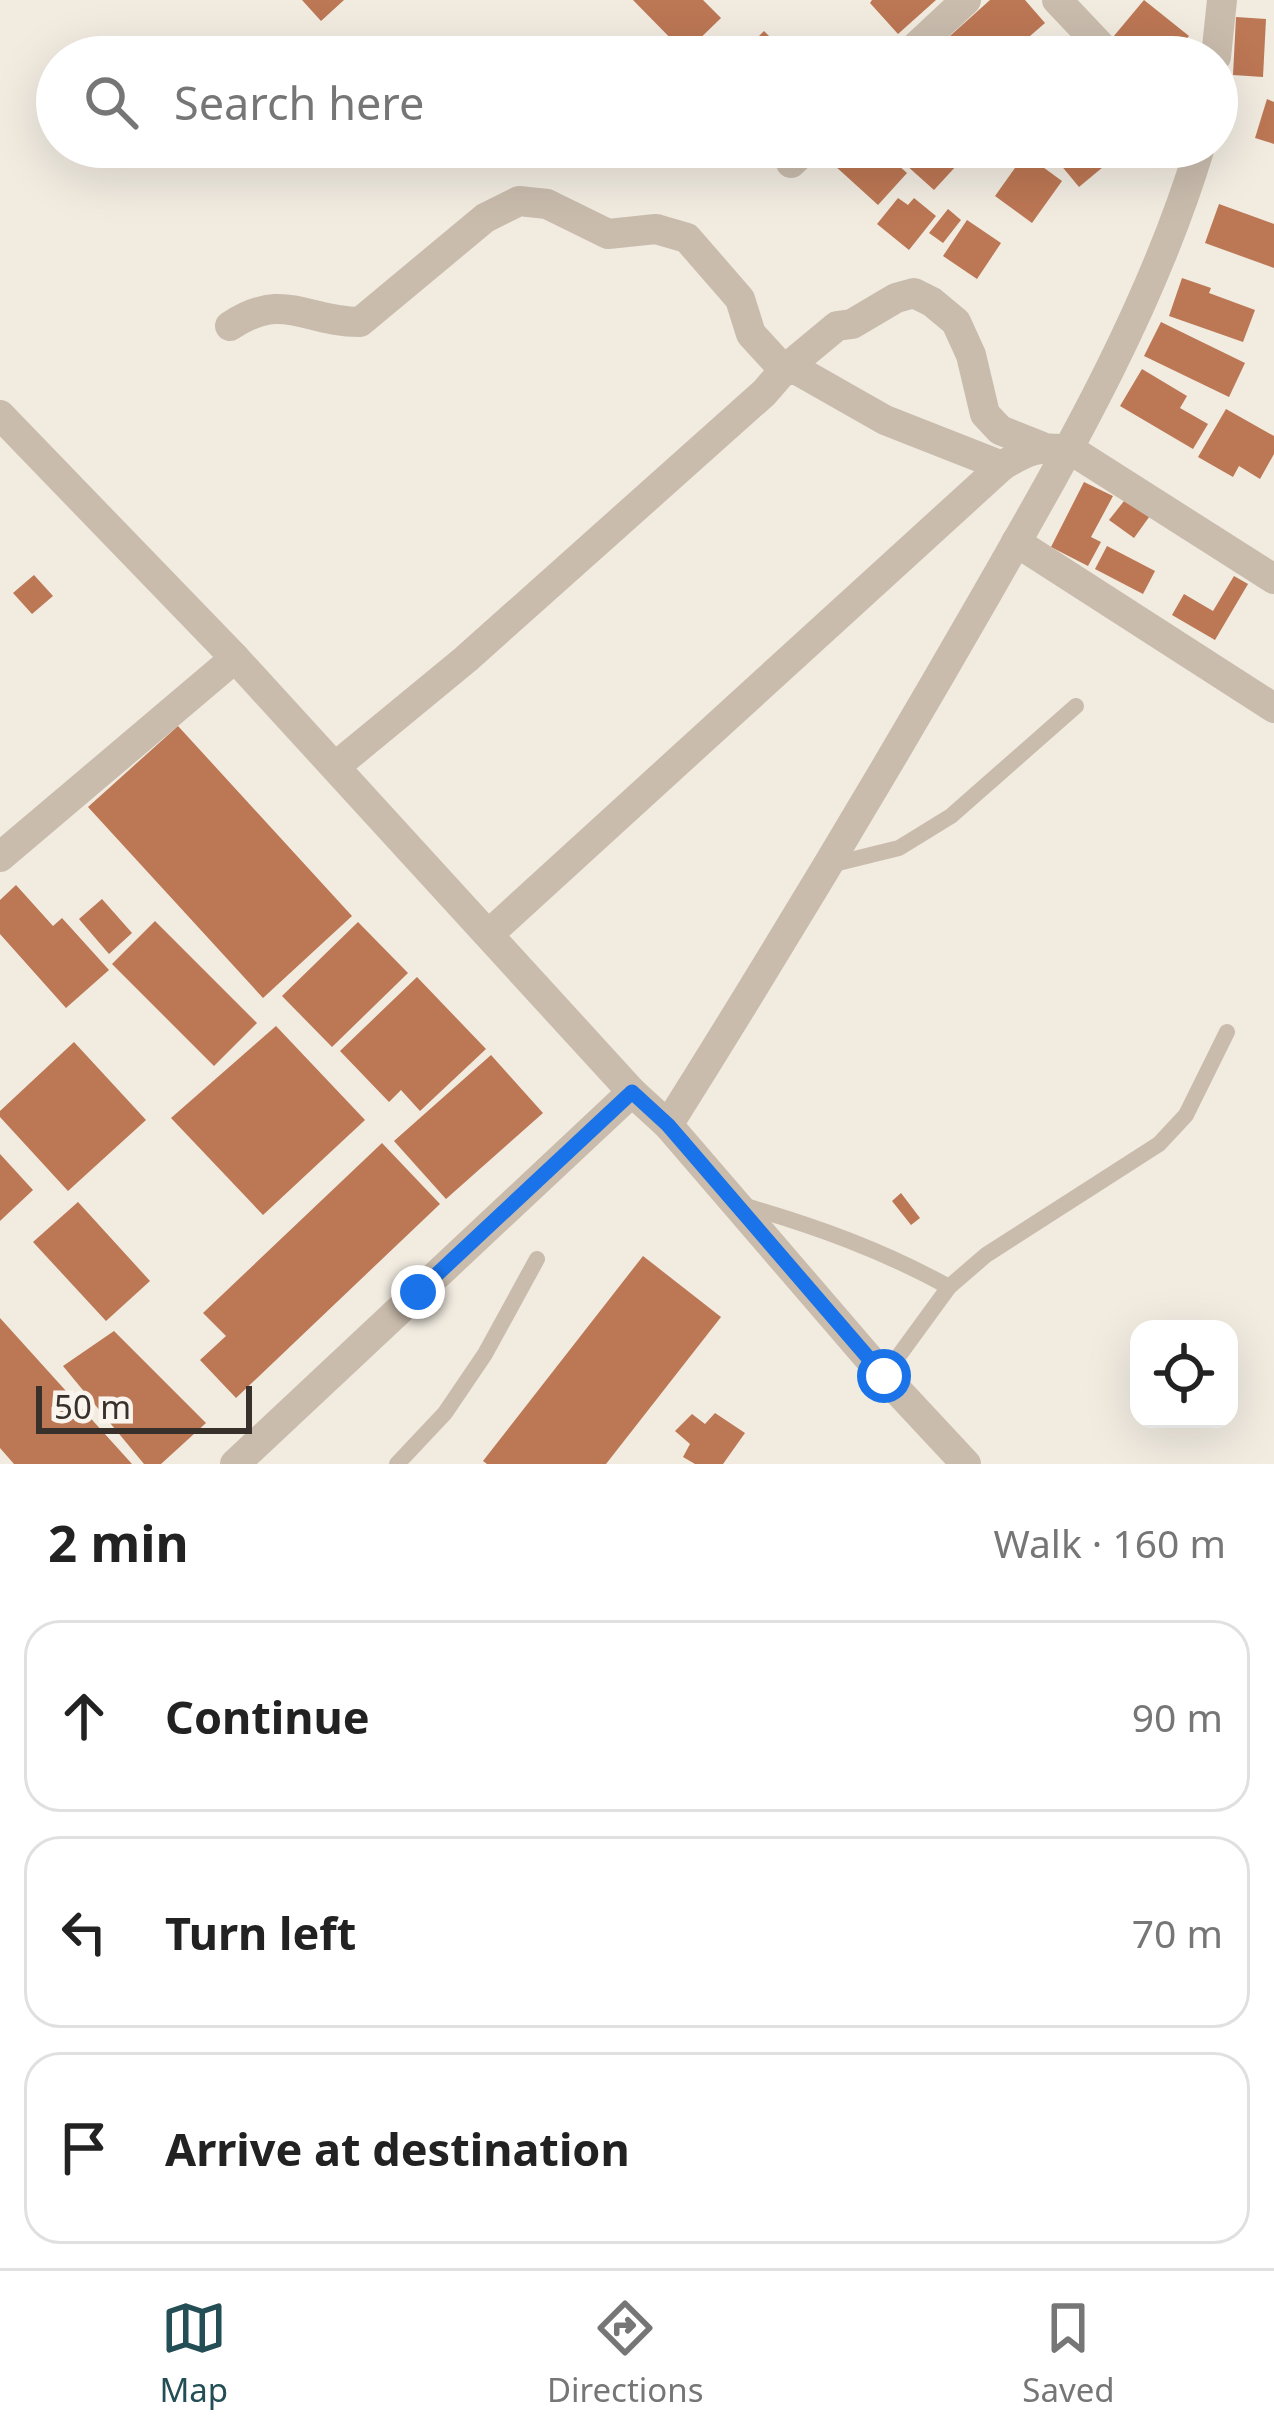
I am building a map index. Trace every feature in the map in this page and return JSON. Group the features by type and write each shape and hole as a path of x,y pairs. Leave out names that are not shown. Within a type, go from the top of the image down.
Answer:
{"street":[{"path":"927,36 966,0"},
{"path":"1057,0 1091,36"},
{"path":"1218,36 1222,0"},
{"path":"668,1125 830,866 1016,542 1056,448 1155,274 1192,168"},
{"path":"230,326 252,311 278,307 338,322 360,322 470,229 519,201 547,204 608,234 656,230 687,238 740,299 751,334 784,370 797,370 886,420 1002,466"},
{"path":"336,766 466,658 837,326 852,324 914,293 956,322 971,355 985,415 1000,430 1056,448 1274,579"},
{"path":"0,415 235,658 632,1092 668,1125 966,1464"},
{"path":"490,933 1002,466 1056,448"},
{"path":"1016,542 1274,708"},
{"path":"0,857 235,658"},
{"path":"235,1464 632,1092"}],"lane":[{"path":"830,866 899,848 951,816 1076,706"},
{"path":"884,1376 949,1287 986,1255 1160,1144 1186,1115 1227,1032"},
{"path":"736,1204 830,1230 949,1287"},
{"path":"397,1464 445,1413 537,1259"}],"building":[{"path":"302,0 344,0 321,21"},
{"path":"633,0 703,0 721,18 702,36 668,36"},
{"path":"872,0 936,0 898,34"},
{"path":"990,0 1025,0 1045,23 1030,36 950,36"},
{"path":"1144,0 1189,36 1114,36"},
{"path":"1236,17 1266,19 1263,77 1238,75"},
{"path":"1267,99 1274,102 1274,144 1255,138"},
{"path":"837,168 901,168 907,173 878,205"},
{"path":"909,168 954,168 934,190"},
{"path":"1015,168 1044,168 1062,181 1032,223 995,196"},
{"path":"1063,168 1102,168 1079,187"},
{"path":"898,198 908,205 914,198 936,216 909,250 877,224"},
{"path":"1219,204 1274,224 1274,268 1205,243"},
{"path":"948,209 961,220 943,243 929,233"},
{"path":"967,220 1001,243 977,279 943,256"},
{"path":"1182,278 1255,310 1243,342 1169,316"},
{"path":"1161,322 1245,363 1229,397 1144,356"},
{"path":"1142,369 1187,396 1180,408 1208,424 1193,449 1120,406"},
{"path":"1226,409 1274,436 1274,454 1260,479 1239,466 1233,477 1198,457"},
{"path":"1084,482 1113,496 1091,537 1101,542 1088,566 1051,547"},
{"path":"1128,496 1152,513 1134,538 1109,520"},
{"path":"1107,546 1155,571 1143,594 1095,569"},
{"path":"34,575 53,596 32,614 13,593"},
{"path":"1234,576 1248,584 1215,640 1172,615 1184,594 1213,611"},
{"path":"178,726 352,916 263,998 88,807"},
{"path":"16,885 53,926 62,918 109,970 66,1008 0,934 0,900"},
{"path":"102,899 132,933 109,954 79,919"},
{"path":"155,921 257,1023 214,1066 112,964"},
{"path":"358,922 408,973 332,1047 282,996"},
{"path":"417,977 486,1049 420,1111 401,1090 389,1102 340,1051"},
{"path":"276,1026 365,1120 263,1215 171,1118"},
{"path":"74,1042 146,1120 68,1191 0,1117 0,1111"},
{"path":"491,1055 543,1113 446,1199 394,1141"},
{"path":"382,1143 440,1204 236,1398 200,1360 226,1336 203,1313"},
{"path":"0,1154 33,1190 0,1221"},
{"path":"901,1193 920,1218 911,1225 892,1201"},
{"path":"78,1202 150,1281 106,1321 33,1242"},
{"path":"643,1256 721,1317 606,1464 483,1461"},
{"path":"0,1318 132,1464 14,1464 0,1448"},
{"path":"114,1331 206,1423 161,1464 144,1464 63,1366"},
{"path":"715,1413 745,1433 723,1464 695,1464 683,1457 690,1444 675,1431 692,1414 705,1424"}],"route":[{"path":"418,1292 632,1092 668,1125 884,1376"}]}
